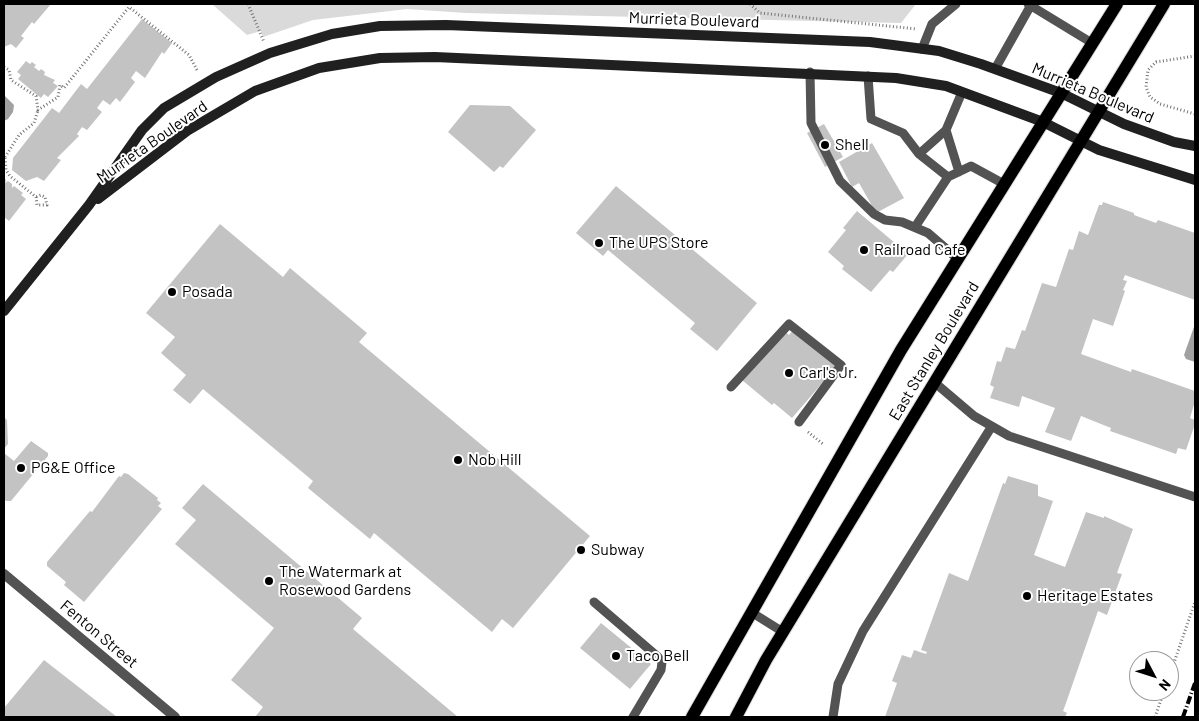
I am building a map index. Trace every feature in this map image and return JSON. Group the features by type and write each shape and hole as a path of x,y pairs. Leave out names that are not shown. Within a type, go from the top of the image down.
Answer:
{"main road":[{"name":"East Stanley Boulevard","path":"692,717 901,350 1116,4"},
{"name":"East Stanley Boulevard","path":"736,717 783,632 1164,4"},
{"name":"Murrieta Boulevard","path":"4,311 89,205 142,130 164,108 216,76 270,53 332,34 380,26 446,25 870,42 938,51 996,69 1061,93 1118,122 1174,142 1195,146"},
{"name":"Murrieta Boulevard","path":"89,205 196,126 255,91 319,68 380,58 435,56 810,72 905,79 946,86 1043,122 1099,150 1195,180"}],"street":[{"name":"Fenton Street","path":"4,574 174,717"}],"lane":[{"path":"922,49 932,24 956,4"},
{"path":"996,69 1030,4 1092,43"},
{"path":"810,72 811,122 840,180 874,214 885,220 902,222 928,233 958,259"},
{"path":"868,76 871,119 903,133 919,154 948,177"},
{"path":"919,154 946,130 962,92"},
{"path":"946,130 959,172"},
{"path":"915,228 948,177 970,166 1004,184"},
{"path":"731,388 789,324 842,365 801,425"},
{"path":"934,382 974,416 1009,436 1195,497"},
{"path":"833,717 838,684 863,631 992,426"},
{"path":"594,602 662,662 661,670 632,717"},
{"path":"751,612 783,632"}],"path":[{"path":"248,4 270,53"},
{"path":"750,4 760,13 913,28 929,32"},
{"path":"38,110 58,97 60,85 64,88 129,7 189,55 197,70"},
{"path":"1195,56 1156,62 1148,70 1146,81 1150,97 1160,104 1195,114"},
{"path":"4,67 9,70 11,80 36,96 38,110 34,123 19,135 4,157 6,170 36,197 37,204 48,205 45,197 40,195 36,197"},
{"path":"801,425 823,444"},
{"path":"1178,651 1195,602"},
{"path":"1155,717 1161,701"}],"shaded area":[{"path":"212,4 916,4 901,23 466,13 407,9 313,20 263,37 261,31 247,35"},
{"path":"4,95 14,105 13,112 4,121"},
{"path":"1195,324 1195,362 1186,359 1184,355"}],"building":[{"path":"4,4 51,4 34,24 32,22 21,36 24,38 16,48 11,44 4,47"},
{"path":"142,19 172,43 164,54 162,52 145,78 136,71 131,78 135,82 120,102 116,98 110,105 103,100 97,108 102,112 87,130 82,127 77,134 79,136 57,158 61,160 44,181 37,177 26,181 12,170 13,158 52,108 59,113 81,84 87,89"},
{"path":"26,61 30,64 32,62 39,71 41,69 45,72 44,75 55,80 53,83 58,86 48,97 44,94 41,98 18,79 21,75 17,72"},
{"path":"470,105 510,106 536,130 503,168 500,166 494,172 448,132"},
{"name":"Shell","path":"824,124 843,157 825,167 807,133"},
{"name":"Shell","path":"872,143 904,198 876,213 859,183 852,187 839,162"},
{"path":"4,178 6,180 5,183 8,181 12,184 12,188 14,186 23,193 21,195 26,199 9,221 4,217"},
{"path":"616,186 757,303 717,351 690,329 695,323 608,250 603,256 576,233"},
{"path":"1103,202 1156,223 1158,220 1195,233 1195,300 1125,275 1123,280 1127,281 1123,290 1125,291 1113,326 1093,319 1081,354 1131,372 1132,369 1195,391 1195,401 1190,418 1195,420 1195,424 1186,450 1178,448 1176,454 1110,431 1111,428 1081,416 1071,441 1045,432 1055,408 1022,396 1019,407 990,398 994,387 990,385 997,361 1001,362 1006,347 1015,349 1022,330 1025,331 1042,283 1056,287 1069,249 1073,250 1079,231 1088,235 1099,205 1102,205"},
{"path":"857,211 908,254 893,272 890,270 871,292 842,269 844,266 828,252 846,230 843,228"},
{"path":"220,224 283,277 290,268 367,333 359,342 590,536 513,628 502,619 492,632 374,533 370,539 308,488 313,481 203,389 190,404 173,390 186,375 161,353 175,337 146,313"},
{"name":"Carl's Jr.","path":"794,329 837,366 792,418 774,403 772,405 742,380 784,330 789,335"},
{"name":"PG&E Office","path":"4,417 7,420 8,444 4,449"},
{"name":"PG&E Office","path":"31,441 48,453 48,456 11,501 6,501 4,499 4,453 14,461"},
{"path":"124,473 128,474 158,498 157,500 161,503 158,506 162,509 84,602 64,585 66,582 47,566 47,562 90,511 92,512 119,476 121,477"},
{"name":"Heritage Estates","path":"1008,476 1038,485 1038,496 1053,501 1034,555 1065,567 1086,512 1104,518 1104,516 1133,529 1117,573 1122,574 1107,615 1098,611 1063,711 1067,713 1065,717 885,717 897,683 892,681 902,655 911,658 914,650 926,654 927,652 921,650 949,573 968,581 1003,483 1005,484"},
{"name":"The Watermark at Rosewood Gardens","path":"203,484 362,618 353,629 458,717 255,717 263,707 231,680 274,628 175,544 196,520 182,508"},
{"name":"Taco Bell","path":"601,623 651,664 630,689 580,648"},
{"path":"44,660 117,717 4,717 4,708"}],"railway":[{"path":"1183,717 1195,683"}],"place":[{"name":"Shell","path":"825,145"},
{"name":"The UPS Store","path":"599,243"},
{"name":"Railroad Cafe","path":"864,250"},
{"name":"Posada","path":"172,292"},
{"name":"Carl's Jr.","path":"789,373"},
{"name":"Nob Hill","path":"458,460"},
{"name":"PG&E Office","path":"21,468"},
{"name":"Subway","path":"581,550"},
{"name":"The Watermark at Rosewood Gardens","path":"269,581"},
{"name":"Heritage Estates","path":"1027,596"},
{"name":"Taco Bell","path":"616,656"}]}
